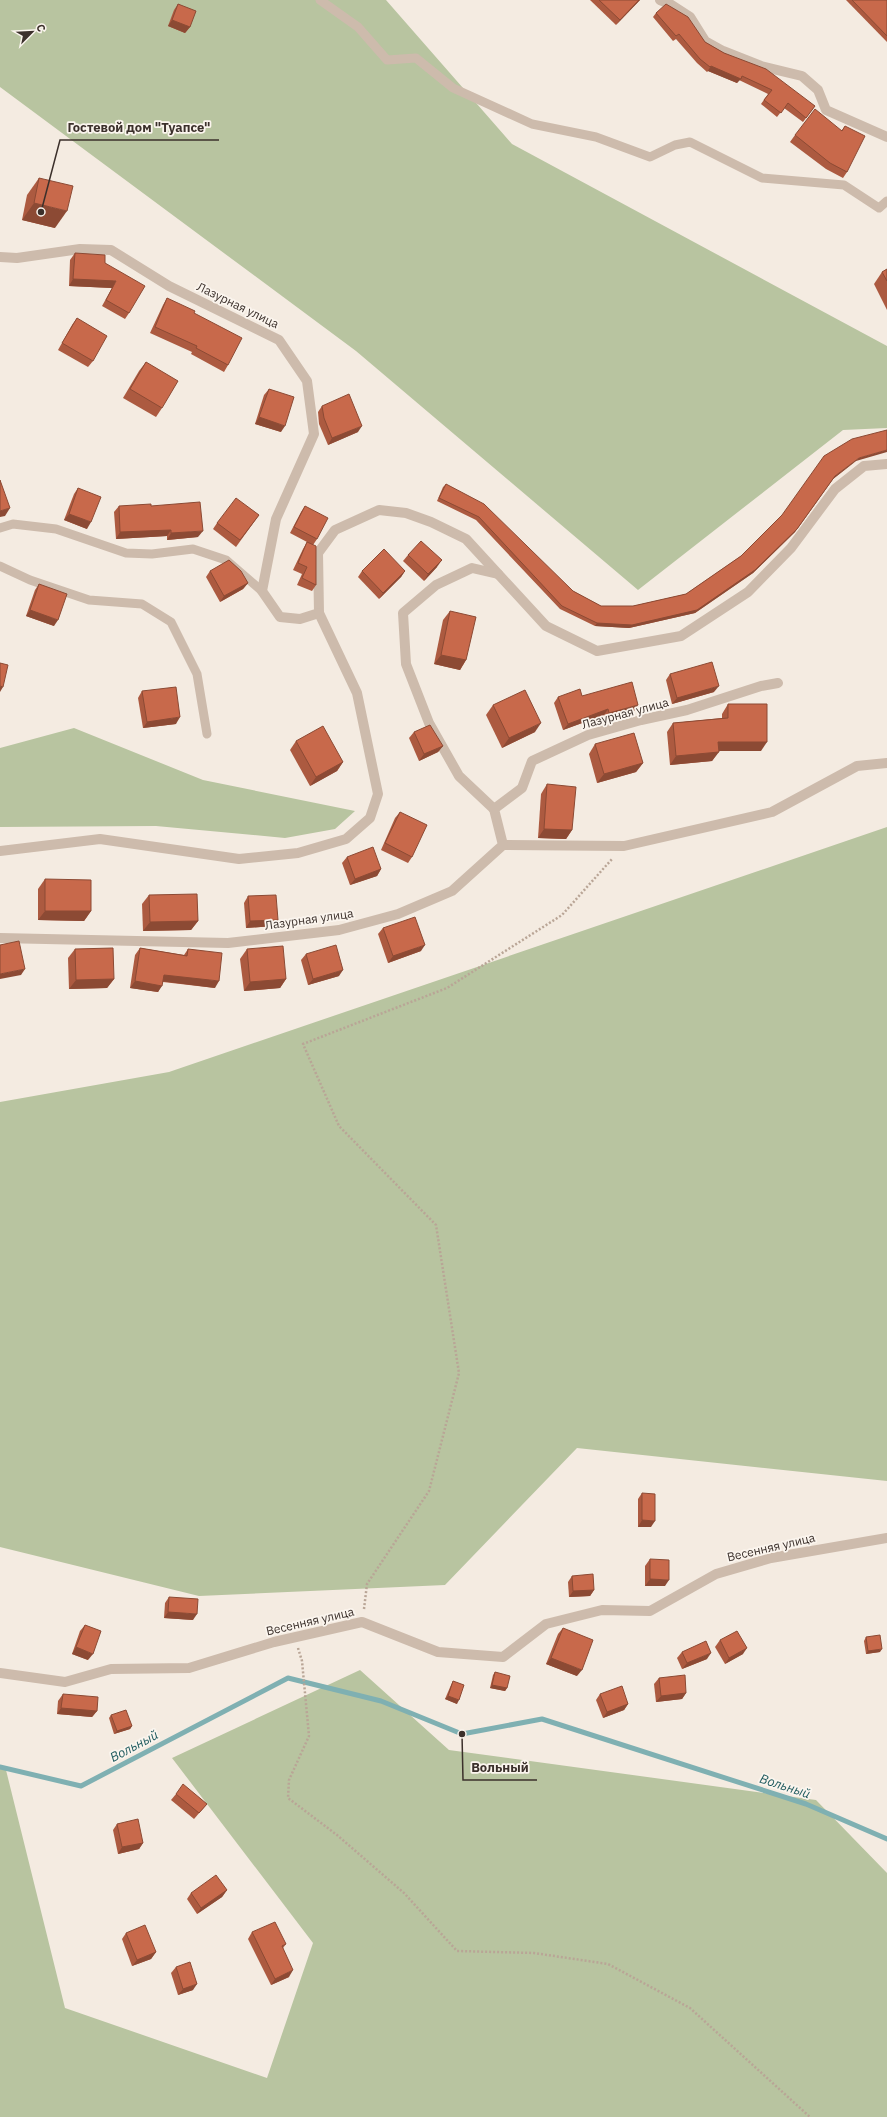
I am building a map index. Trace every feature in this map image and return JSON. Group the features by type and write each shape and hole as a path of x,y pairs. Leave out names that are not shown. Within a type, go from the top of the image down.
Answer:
{"street":[{"path":"660,0 670,4 690,17 705,41 724,51 761,66 802,76 818,90 826,110 887,137"},
{"name":"Лазурная улица","path":"0,258 17,258 80,249 111,250 169,286 279,340 307,382 314,434 276,519 262,591"},
{"path":"0,851 100,839 239,859 298,853 346,839 370,818 378,794 357,693 319,613 318,553 336,530 379,510 406,513 432,522 466,539 546,626 598,651 681,636 748,592 791,548 835,489 864,466 887,464"},
{"path":"499,574 472,568 436,585 403,613 406,664 429,723 459,776 494,809 503,845 624,846 772,812 857,766 887,763"},
{"path":"262,591 280,617 300,618 319,613"},
{"name":"Лазурная улица","path":"494,809 522,788 532,761 588,735 641,720 687,710 761,686 778,683"},
{"name":"Лазурная улица","path":"0,938 228,943 340,930 398,914 452,891 503,845"},
{"name":"Весенняя улица","path":"0,1673 65,1682 111,1669 189,1668 274,1642 295,1639 362,1622 438,1652 503,1657 546,1624 602,1610 650,1611 716,1574 771,1558 887,1538"}],"lane":[{"path":"320,0 358,27 387,60 416,58 453,88 532,124 596,137 650,157 675,145 690,142 762,178 844,185 879,208 887,201"},
{"path":"0,528 13,524 56,529 126,552 152,554 193,549 226,560 262,591"},
{"path":"0,566 30,580 88,600 142,604 171,622 197,674 207,734"}],"path":[{"path":"362,1622 367,1584 429,1491 459,1373 436,1225 339,1126 303,1044 447,988 562,915 624,846"},
{"path":"295,1639 302,1661 309,1736 289,1780 288,1798 337,1835 404,1893 457,1952 534,1952 608,1964 690,2008 810,2117"}],"green space":[{"path":"0,0 386,0 512,144 887,346 887,428 843,430 638,590 356,351 0,87"},
{"path":"74,728 203,780 355,811 335,829 285,838 156,826 0,827 0,748"},
{"path":"887,827 887,1481 577,1448 445,1585 199,1596 0,1547 0,1102 169,1072"},
{"path":"360,1670 449,1750 816,1800 887,1873 887,2117 0,2117 0,1766 5,1766 65,2008 267,2078 313,1943 172,1758"}],"building":[{"path":"599,0 639,0 620,20"},
{"path":"852,0 887,0 887,36"},
{"path":"178,4 196,11 190,27 172,20"},
{"path":"666,4 688,17 705,42 724,53 766,69 815,106 806,118 788,103 781,113 764,100 772,90 742,76 741,79 711,66 710,67 700,59 679,34 676,36 656,13"},
{"path":"815,109 842,131 845,126 865,136 847,172 830,163 795,135"},
{"path":"39,178 73,186 67,211 34,203"},
{"path":"75,253 105,255 105,263 145,286 129,313 106,300 116,281 73,279"},
{"path":"887,269 887,281 882,272"},
{"path":"167,298 195,311 194,313 242,338 228,365 196,348 197,346 155,327"},
{"path":"77,318 107,336 93,361 62,343"},
{"path":"146,362 178,381 162,408 130,389"},
{"path":"269,389 294,397 285,426 259,417"},
{"path":"349,394 362,426 332,438 324,418 322,406"},
{"path":"887,430 887,450 859,458 835,476 797,529 755,570 697,610 632,625 597,623 562,606 479,517 439,498 446,484 484,504 573,591 601,606 633,606 686,594 741,556 782,515 824,456 852,439"},
{"path":"0,480 10,508 0,511"},
{"path":"78,488 101,497 91,522 69,514"},
{"path":"236,498 259,515 240,540 217,523"},
{"path":"200,502 203,531 171,533 171,530 120,532 119,506 151,504 151,506"},
{"path":"305,506 328,518 317,539 294,527"},
{"path":"421,541 442,560 428,574 408,555"},
{"path":"307,542 316,546 316,585 302,578 307,567 298,563"},
{"path":"384,549 405,571 383,593 362,571"},
{"path":"229,560 241,571 248,583 224,596 210,571"},
{"path":"39,584 67,594 58,620 30,610"},
{"path":"450,611 476,617 466,660 441,655"},
{"path":"712,662 719,686 677,698 670,674"},
{"path":"0,663 8,665 3,687 0,686"},
{"path":"632,682 638,705 609,713 608,709 568,724 558,697 580,689 582,696"},
{"path":"176,687 180,717 147,722 142,691"},
{"path":"525,690 541,723 509,738 493,705"},
{"path":"728,704 767,704 767,742 718,742 719,752 676,756 673,723 728,718"},
{"path":"430,725 443,746 424,754 414,732"},
{"path":"323,726 343,762 316,777 296,741"},
{"path":"634,733 643,763 604,774 595,744"},
{"path":"547,784 576,787 572,830 544,829"},
{"path":"400,812 427,825 412,857 385,843"},
{"path":"373,847 381,869 355,879 347,857"},
{"path":"45,879 91,880 91,911 45,911"},
{"path":"197,894 198,921 150,922 149,895"},
{"path":"276,895 278,920 250,921 248,896"},
{"path":"415,917 425,945 393,956 383,928"},
{"path":"19,941 25,969 0,974 0,945"},
{"path":"336,945 343,970 313,979 306,954"},
{"path":"283,946 286,979 250,982 247,949"},
{"path":"113,948 114,979 76,980 75,949"},
{"path":"140,948 187,956 188,949 222,953 219,981 164,975 162,986 135,981"},
{"path":"642,1493 655,1494 655,1521 642,1520"},
{"path":"650,1559 669,1560 669,1580 650,1579"},
{"path":"593,1574 594,1590 573,1591 572,1576"},
{"path":"169,1597 198,1599 197,1614 168,1612"},
{"path":"85,1625 101,1631 93,1654 76,1647"},
{"path":"563,1628 593,1640 582,1670 551,1658"},
{"path":"737,1631 747,1648 729,1658 720,1640"},
{"path":"880,1635 882,1649 868,1651 866,1637"},
{"path":"706,1641 711,1653 687,1663 682,1652"},
{"path":"495,1672 510,1676 507,1688 492,1685"},
{"path":"685,1675 686,1693 661,1696 659,1678"},
{"path":"453,1681 464,1685 459,1700 448,1696"},
{"path":"622,1686 628,1704 607,1712 600,1694"},
{"path":"63,1694 98,1697 97,1711 61,1708"},
{"path":"126,1710 132,1726 117,1731 111,1715"},
{"path":"183,1784 207,1804 199,1813 176,1794"},
{"path":"138,1819 143,1843 122,1847 117,1824"},
{"path":"216,1875 227,1890 201,1908 191,1893"},
{"path":"275,1922 286,1944 282,1946 293,1970 275,1979 252,1932"},
{"path":"145,1925 156,1952 137,1960 126,1933"},
{"path":"190,1962 197,1984 183,1989 176,1967"}],"waterway":[{"name":"Вольный","path":"0,1767 81,1786 288,1678 381,1701 462,1734 542,1719 806,1804 887,1839"}],"place":[{"name":"Гостевой дом \"Туапсе\"","path":"41,212"},
{"name":"Вольный","path":"462,1734"}]}
